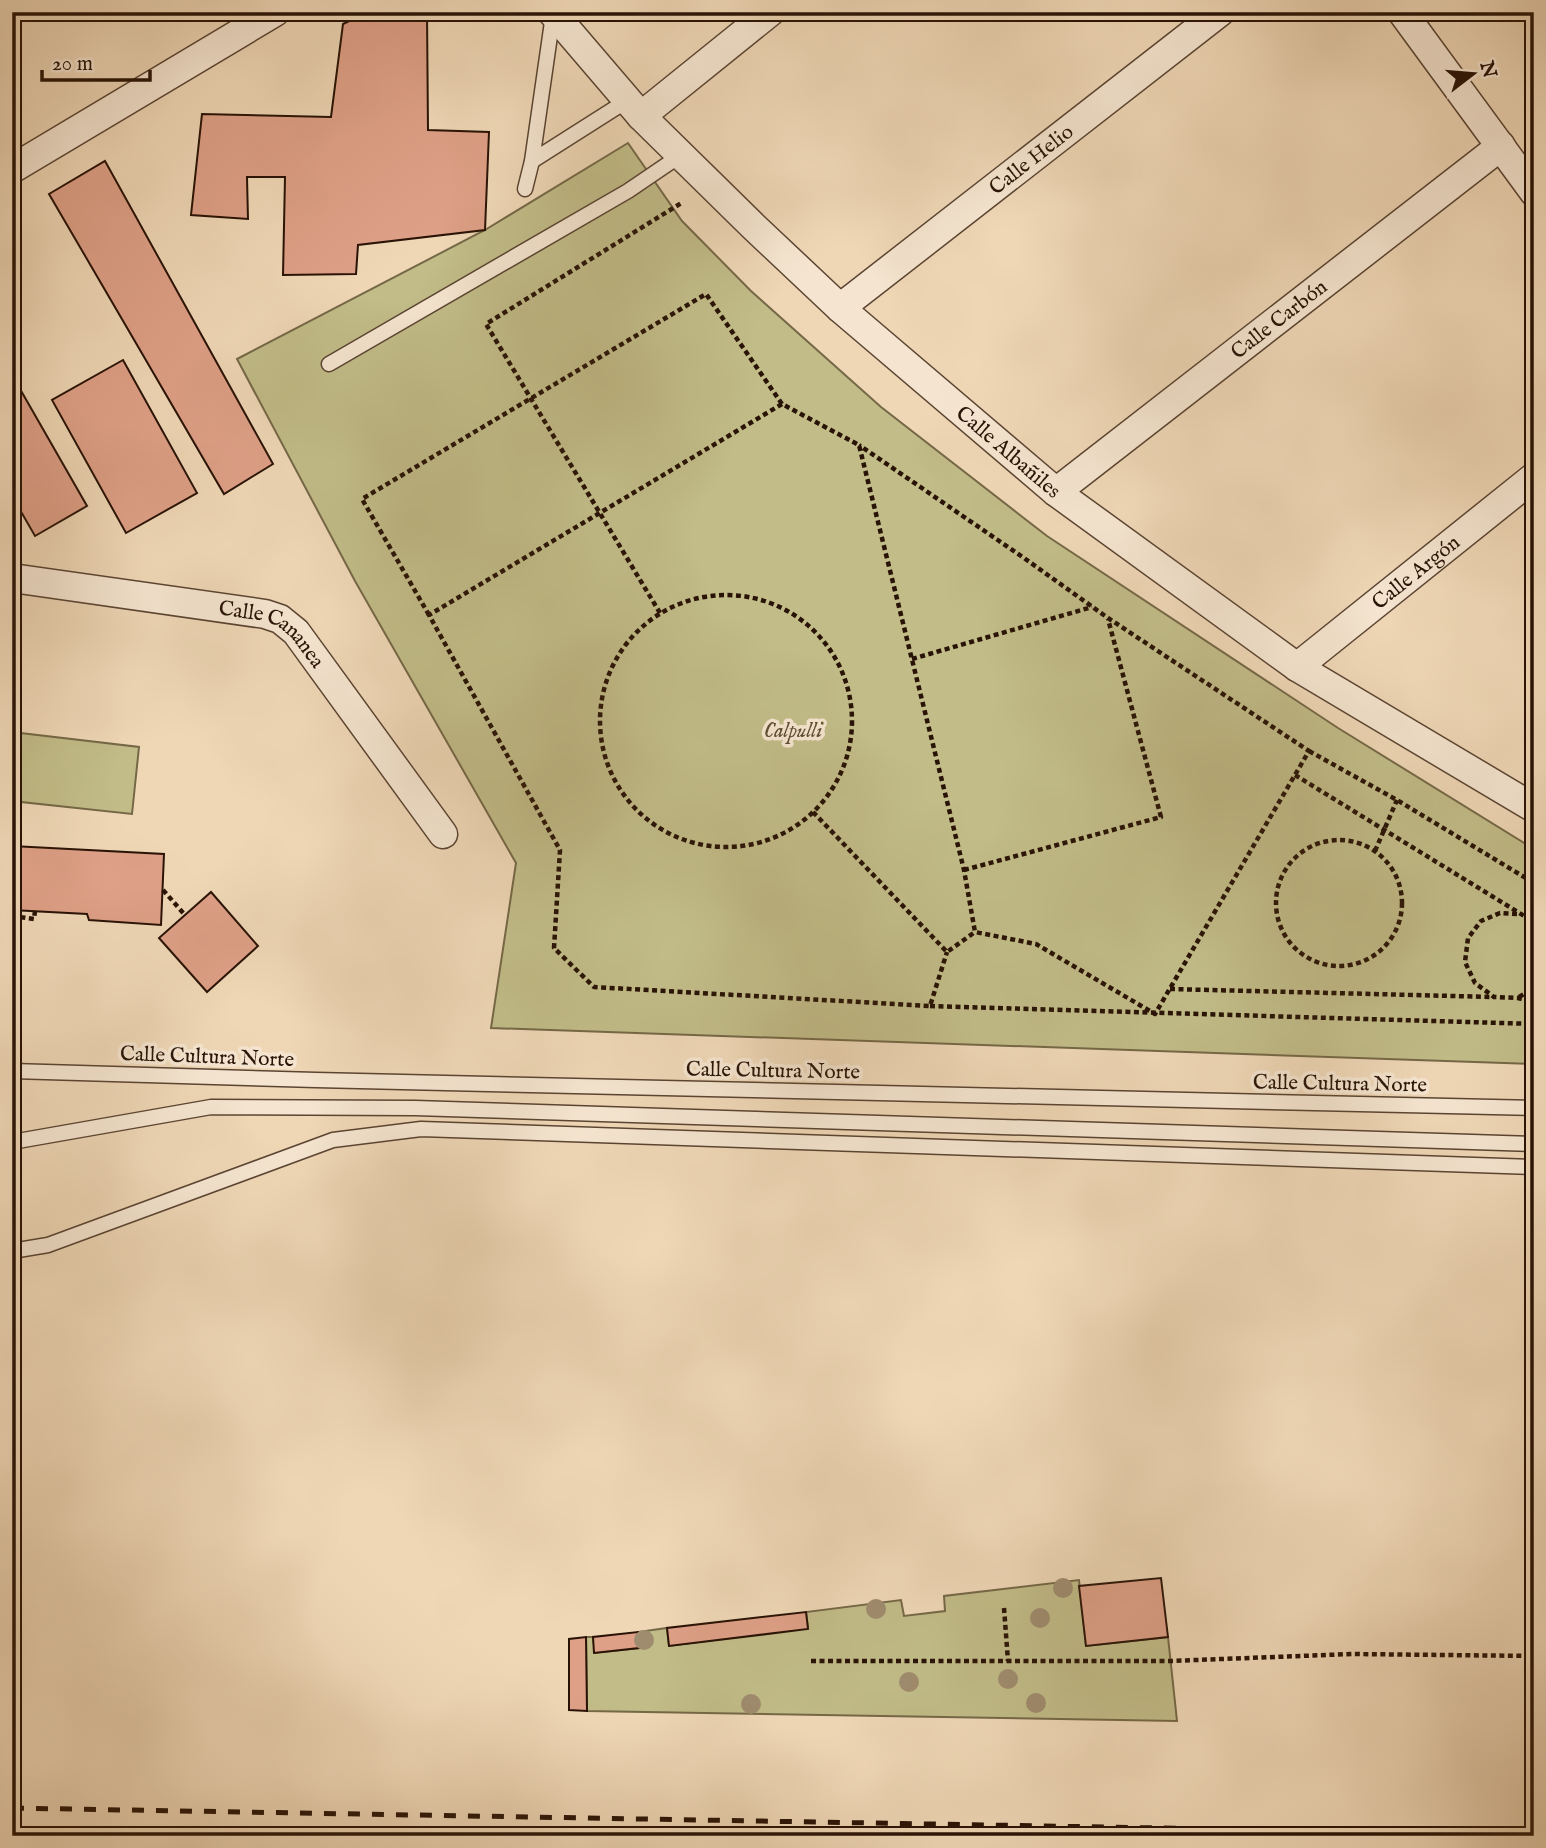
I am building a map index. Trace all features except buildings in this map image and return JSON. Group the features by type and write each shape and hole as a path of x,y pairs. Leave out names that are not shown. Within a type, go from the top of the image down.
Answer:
{"street":[{"path":"12,169 275,12"},
{"path":"635,108 770,12"},
{"name":"Calle Helio","path":"840,308 1220,12"},
{"path":"1402,12 1534,192"},
{"name":"Calle Albañiles","path":"552,13 635,108 840,308 1056,492 1297,667 1534,808"},
{"name":"Calle Carbón","path":"1056,492 1501,146"},
{"name":"Calle Argón","path":"1297,667 1534,477"},
{"name":"Calle Cananea","path":"12,578 265,614 280,619 296,632 443,834"}],"lane":[{"path":"525,189 532,161 552,13"},
{"path":"532,161 635,108"},
{"path":"329,364 628,191 681,155"},
{"name":"Calle Cultura Norte","path":"12,1071 1534,1108"},
{"path":"12,1142 211,1107 429,1108 1534,1144"},
{"path":"12,1251 48,1245 333,1140 421,1129 1534,1167"}],"path":[{"path":"660,612 486,324 710,184"},
{"path":"1534,883 1397,800 1309,751 1108,618 859,445 782,404 706,294 362,499 560,850 554,948 594,987 930,1006 1534,1024"},
{"path":"429,615 782,404"},
{"path":"859,445 964,870 975,932"},
{"path":"729,595 776,605 797,617 815,633 831,652 842,673 849,696 851,721 849,746 842,771 813,812 793,828 771,839 747,846 722,847 696,844 673,836 651,823 632,806 607,762 601,738 600,713 612,666 624,645 640,627 660,612 682,602 705,596 729,595"},
{"path":"912,659 1093,607"},
{"path":"964,870 1161,817 1108,618"},
{"path":"1156,1014 1309,751"},
{"path":"1295,775 1534,922"},
{"path":"1375,851 1397,800"},
{"path":"813,812 947,952"},
{"path":"1337,839 1358,842 1375,851 1390,865 1399,884 1402,904 1398,925 1386,944 1368,959 1346,966 1323,964 1302,954 1286,937 1277,916 1276,893 1284,871 1299,853 1317,843 1337,839"},
{"path":"163,890 185,915"},
{"path":"12,916 34,919 34,912"},
{"path":"1494,997 1475,983 1465,962 1468,938 1481,922 1500,913 1520,914"},
{"path":"930,1006 947,952 975,932 1036,944 1156,1014"},
{"path":"1518,998 1534,988"},
{"path":"1170,989 1494,997 1534,1002"},
{"path":"1004,1608 1008,1661"},
{"path":"811,1661 1170,1661 1352,1654 1534,1656"}],"green space":[{"name":"Calpulli","path":"628,143 682,221 751,291 881,407 1047,536 1338,728 1534,849 1534,1064 491,1028 516,863 355,581 237,359 485,230"},
{"path":"12,732 139,747 132,814 12,801"},
{"path":"1079,1580 1086,1646 1168,1637 1177,1721 587,1711 586,1637 593,1637 595,1653 639,1648 638,1632 667,1628 669,1646 808,1628 806,1612 901,1600 904,1616 945,1611 944,1596"}],"railway":[{"path":"12,1808 1274,1830 1434,1836"}]}
